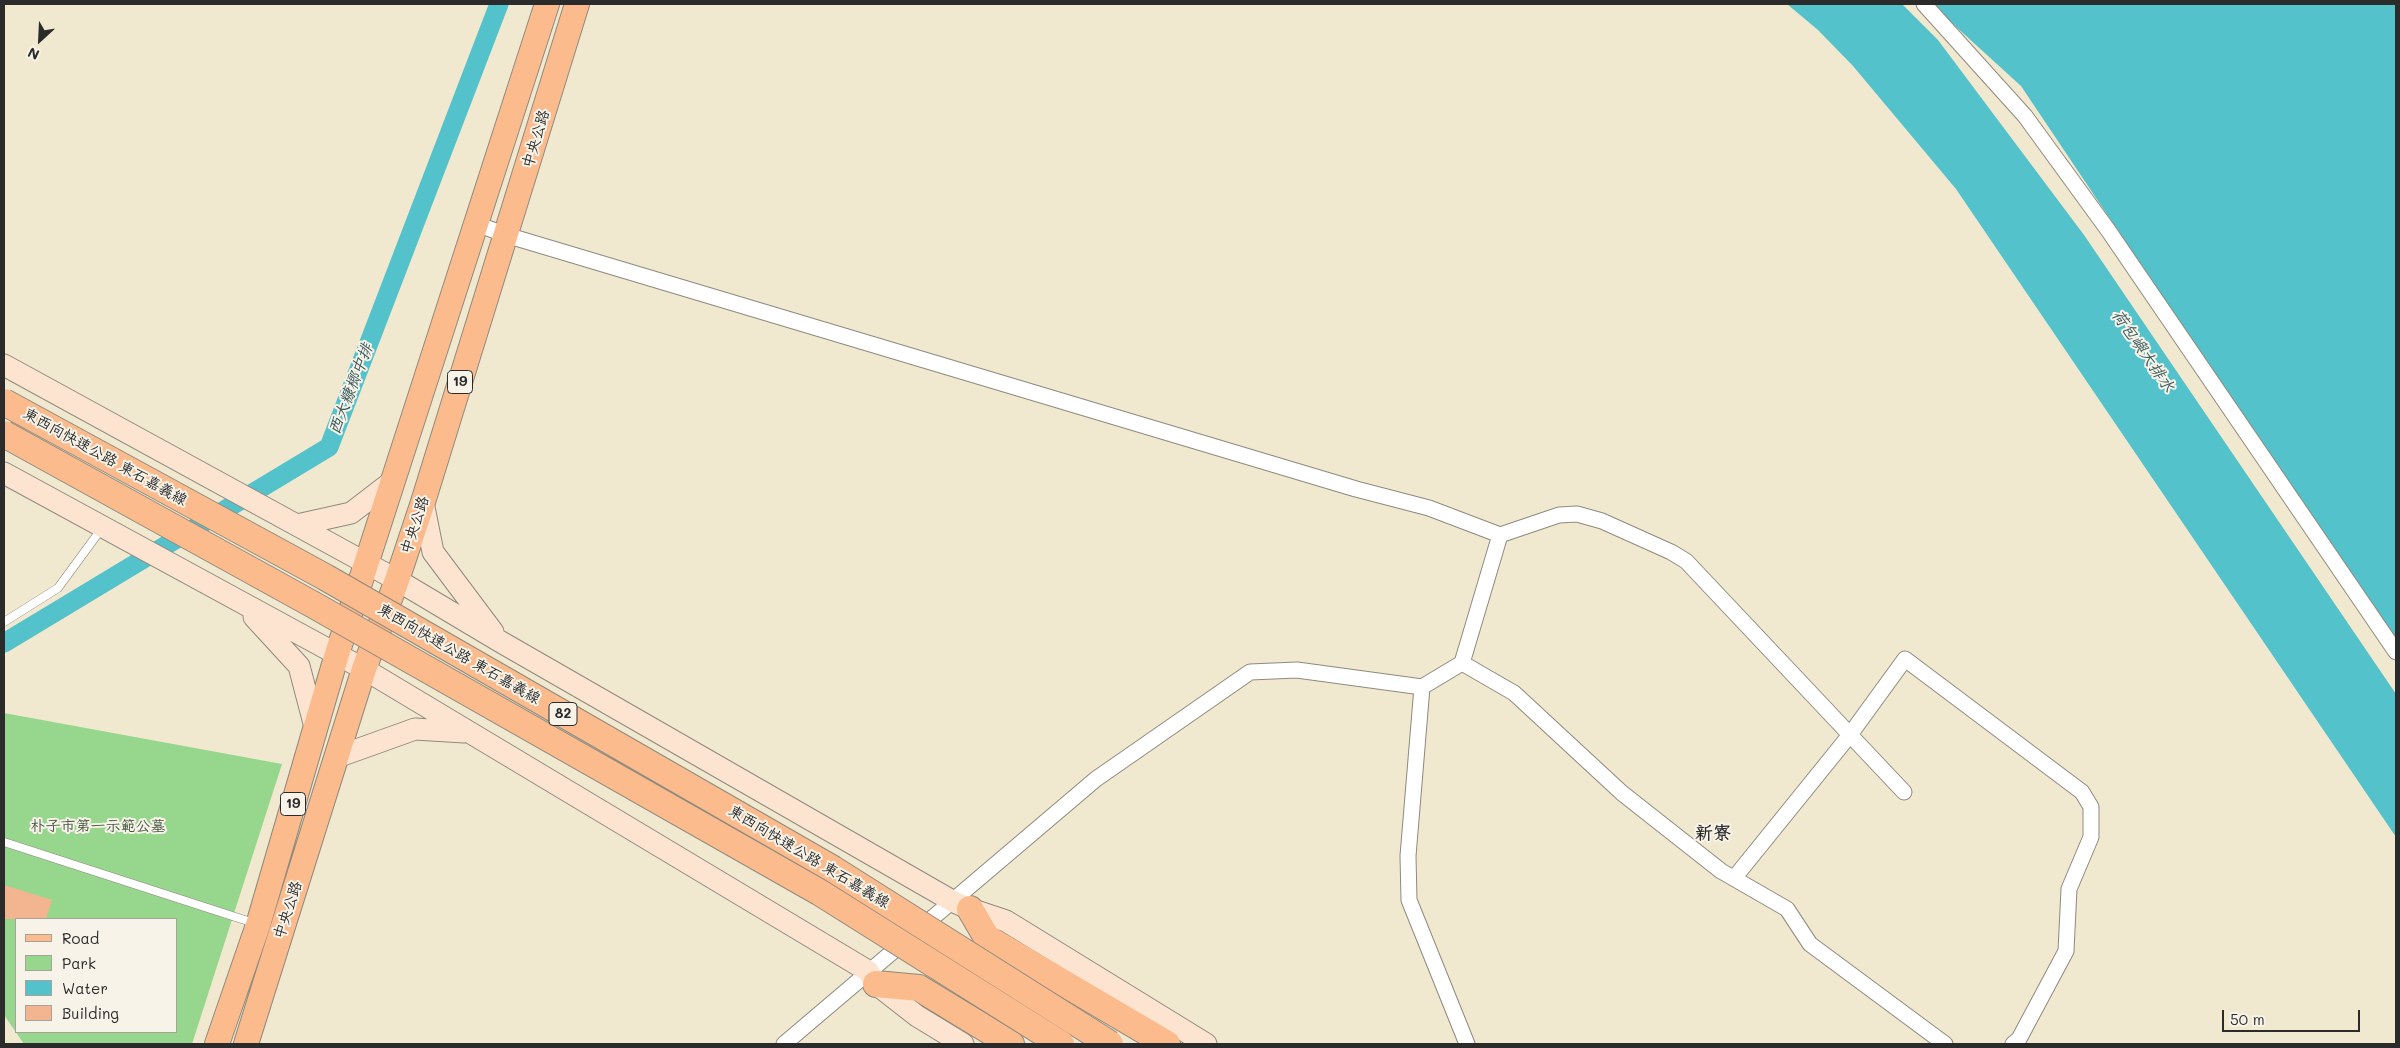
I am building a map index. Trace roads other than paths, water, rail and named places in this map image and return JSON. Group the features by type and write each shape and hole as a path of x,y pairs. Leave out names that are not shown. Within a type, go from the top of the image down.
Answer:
{"highway":[{"name":"東西向快速公路 東石嘉義線","path":"4,402 325,577 834,869 1110,1044"},
{"name":"東西向快速公路 東石嘉義線","path":"4,434 312,604 818,892 1061,1044"},
{"path":"962,905 987,938 1167,1044"},
{"path":"872,977 919,988 1011,1044"}],"main road":[{"name":"中央公路","path":"217,1044 258,925 315,727 366,562 547,4"},
{"name":"中央公路","path":"246,1044 364,669 423,502 577,4"},
{"path":"231,999 258,1007"}],"street":[{"path":"1924,4 2025,116 2108,230 2396,652"},
{"path":"477,224 506,235 1356,489 1429,508 1500,535 1559,515 1577,514 1602,521 1671,552 1686,561 1849,736 1904,792"},
{"path":"4,365 366,562 501,642 962,905 1006,921 1206,1044"},
{"path":"4,473 364,669 872,977 918,1016 963,1044"},
{"path":"292,522 351,513 394,480"},
{"path":"423,502 433,552 501,642"},
{"path":"784,1044 962,905 1096,779 1250,672 1298,670 1422,687 1462,663 1500,535"},
{"path":"236,600 299,666 315,727"},
{"path":"1735,877 1849,736 1905,659 2082,792 2091,807 2091,837 2070,889 2066,951 2019,1039 2014,1044"},
{"path":"1462,663 1514,693 1622,793 1721,871 1735,877 1787,909 1810,944 1945,1044"},
{"path":"1422,687 1408,856 1409,900 1467,1044"},
{"path":"337,757 415,729 466,732"}],"lane":[{"path":"4,622 58,588 102,527"},
{"path":"4,842 258,925"}],"water":[{"name":"荷包嶼大排水","path":"1787,4 1902,4 1938,40 2084,235 2396,694 2396,837 1956,189 1853,66 1818,30"},
{"path":"1931,4 2396,4 2396,638 2269,456 2021,86"}],"waterway":[{"name":"西大糠榔中排","path":"4,643 329,447 499,4"}],"district":[{"name":"新寮","path":"1713,833"}],"park label":[{"name":"朴子市第一示範公墓","path":"98,826"}]}
